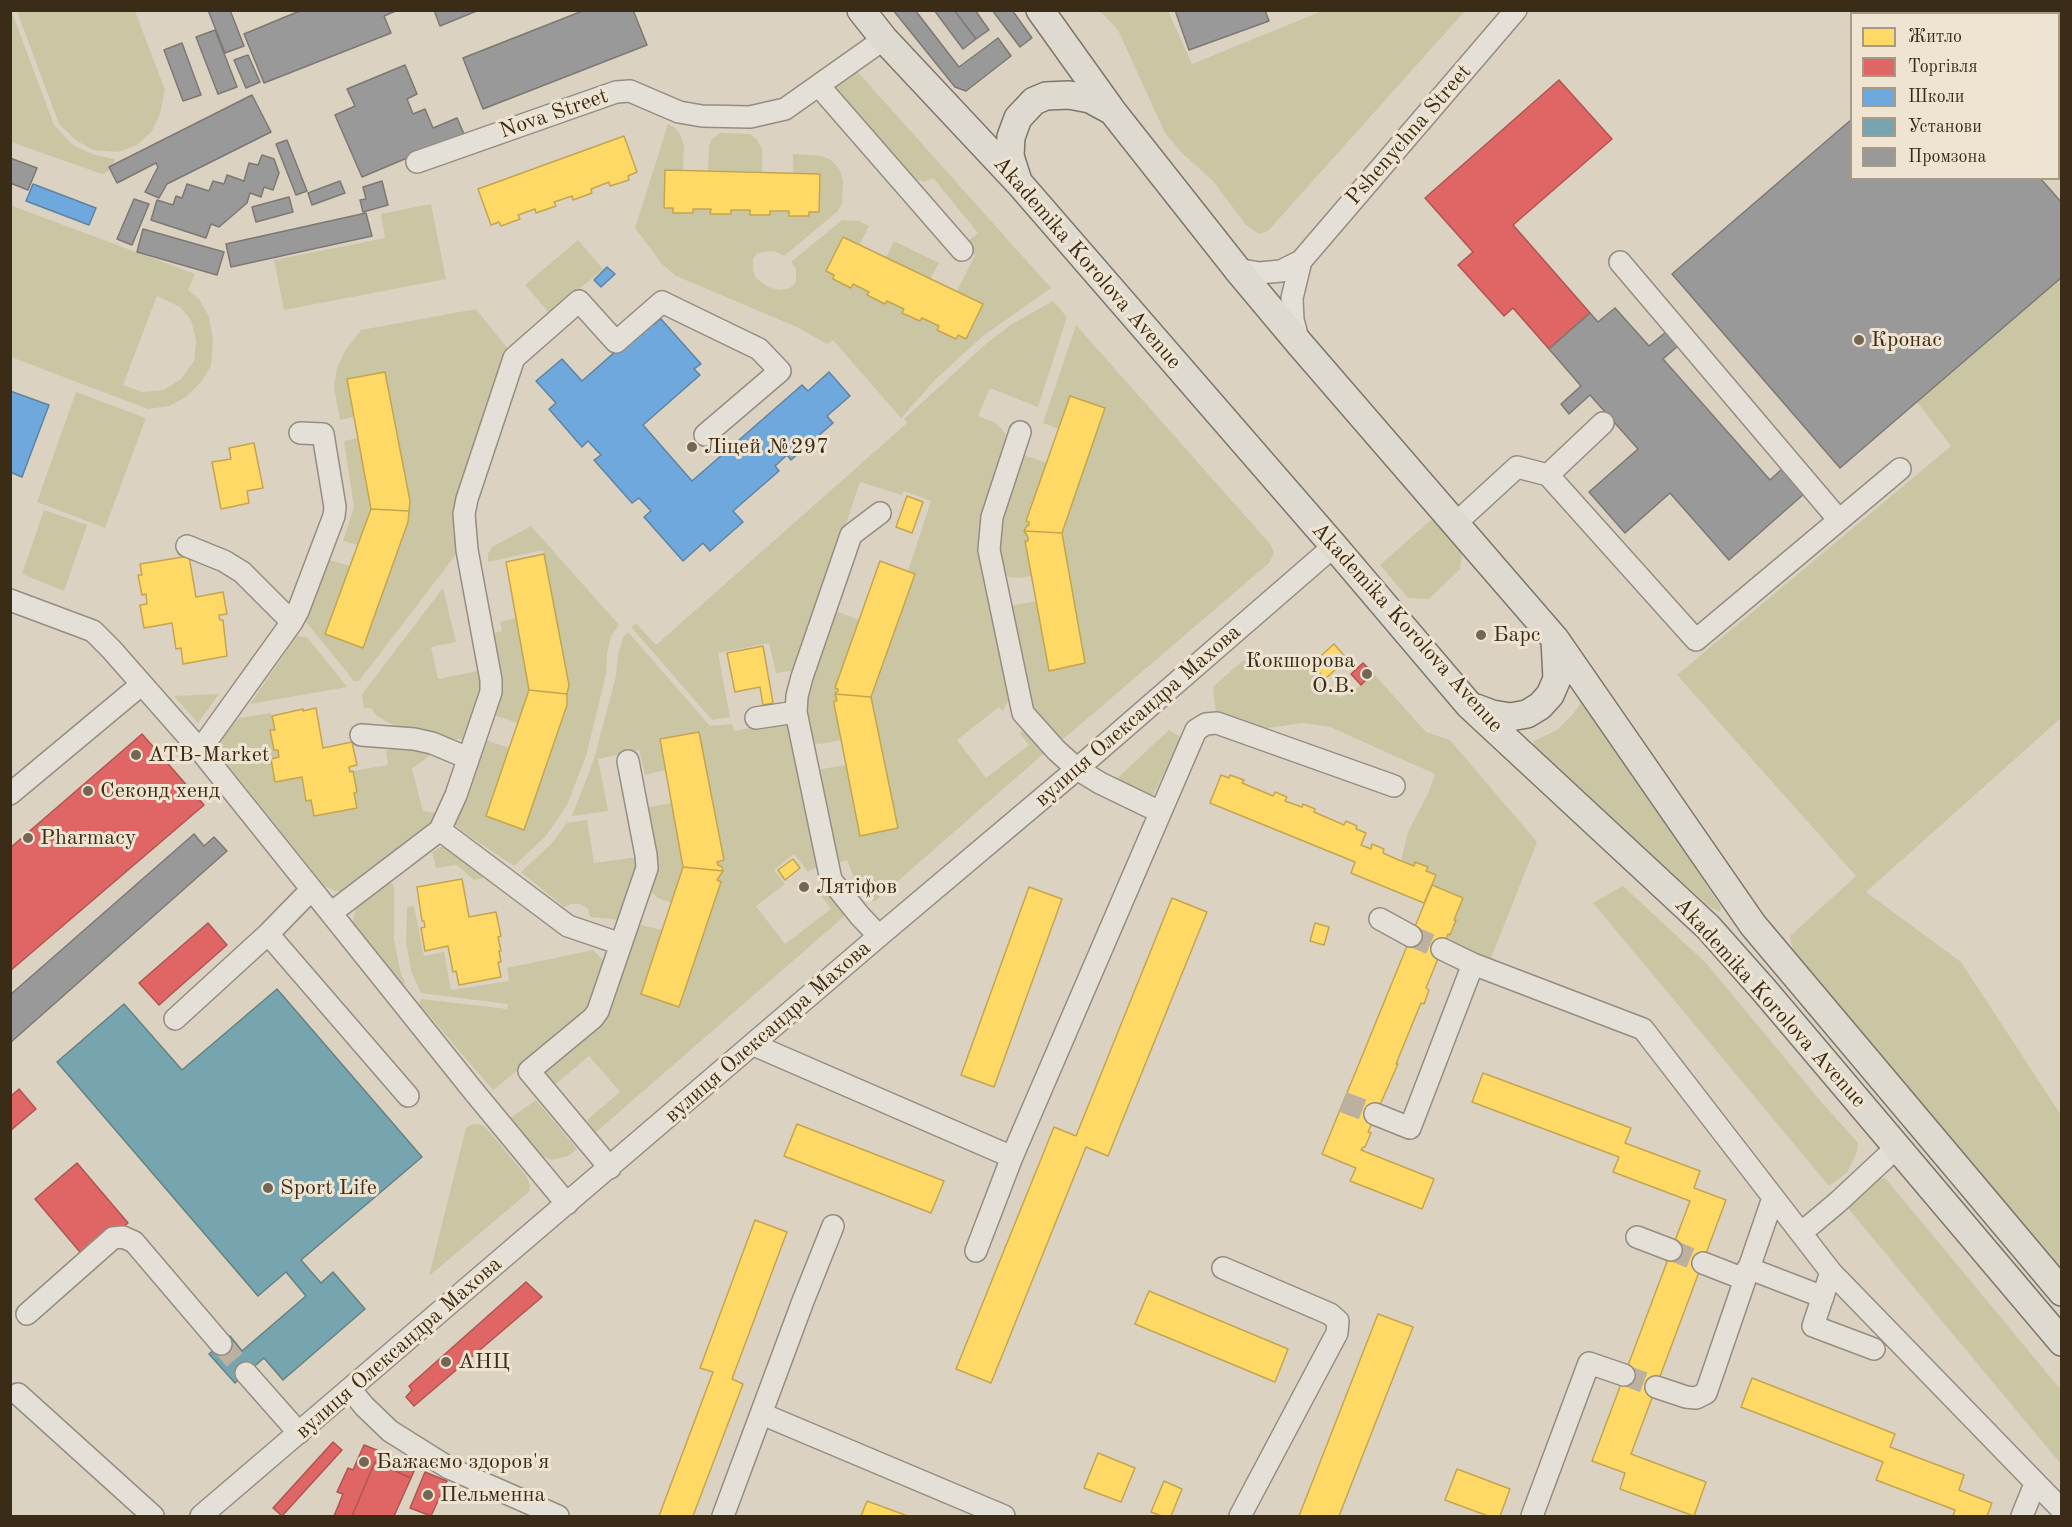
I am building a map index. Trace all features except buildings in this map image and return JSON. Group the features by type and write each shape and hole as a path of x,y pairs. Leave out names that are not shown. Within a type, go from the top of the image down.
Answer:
{"main road":[{"name":"Akademika Korolova Avenue","path":"861,10 884,39 1018,183 1469,705 1708,927 1898,1147 2061,1342"},
{"name":"Akademika Korolova Avenue","path":"1040,10 1113,112 1237,269 1299,344 1555,639 1753,925 2061,1292"},
{"path":"1018,183 1010,156 1011,137 1018,118 1034,101 1046,96 1069,95 1090,99 1113,112"},
{"path":"1469,705 1492,714 1510,717 1527,714 1540,706 1550,695 1557,679 1555,639"}],"street":[{"name":"Pshenychna Street","path":"1237,269 1259,273 1281,271 1301,261 1495,20 1516,10"},
{"name":"Nova Street","path":"417,162 616,92 630,91 679,112 702,116 750,117 784,109 884,39"},
{"path":"819,86 962,250"},
{"name":"Pshenychna Street","path":"1299,344 1293,320 1292,298 1301,261"},
{"path":"1620,262 1839,520"},
{"path":"331,913 440,830 456,795 488,705 491,680 467,550 464,514 514,358 579,301 616,342 662,303 759,349 780,371 705,435"},
{"path":"1548,475 1604,423"},
{"path":"1020,432 992,517 989,550 1023,713 1056,750 1077,769 1100,783 1160,812"},
{"path":"200,750 292,622 335,507 323,434 300,433"},
{"path":"1456,523 1517,467 1548,475 1696,640 1900,469"},
{"path":"879,936 831,880 796,712 802,677 850,535 880,513"},
{"path":"187,546 224,561 242,572 292,622"},
{"name":"вулиця Олександра Махова","path":"201,1516 1077,769 1334,546"},
{"path":"10,600 93,631 142,684 200,750 567,1204"},
{"path":"10,795 142,684"},
{"path":"756,718 796,712"},
{"path":"976,1251 1012,1157 1196,730 1206,724 1217,723 1394,786"},
{"path":"361,735 432,742 468,758"},
{"path":"610,1168 529,1071 593,1018 603,1000 647,868 628,761"},
{"path":"440,830 568,927 621,944"},
{"path":"175,1019 268,934 311,890"},
{"path":"1380,919 1411,936"},
{"path":"268,934 408,1096"},
{"path":"1442,949 1473,964 1643,1029 1831,1272 2061,1510"},
{"path":"1375,1114 1410,1128 1473,964"},
{"path":"753,1045 1012,1157"},
{"path":"1801,1233 1898,1147"},
{"path":"1656,1387 1686,1397 1696,1398 1706,1393 1773,1198"},
{"path":"723,1516 833,1226"},
{"path":"27,1314 113,1238 123,1237 134,1242 221,1344"},
{"path":"1637,1237 1671,1250"},
{"path":"1703,1263 1823,1297"},
{"path":"1223,1268 1330,1314 1338,1321 1337,1333 1240,1516"},
{"path":"1831,1272 1813,1326 1874,1349"},
{"path":"1532,1516 1589,1363 1624,1375"},
{"path":"246,1373 299,1433"},
{"path":"351,1390 390,1431 449,1468 558,1516"},
{"path":"18,1394 153,1516"},
{"path":"762,1414 1004,1516"},
{"path":"2022,1516 2035,1484"}],"shaded area":[{"path":"11,10 54,125 73,145 92,154 114,159 115,168 102,174 11,142"},
{"path":"17,11 135,11 165,90 160,114 152,131 137,145 118,152 93,150 77,141 59,124"},
{"path":"1100,11 1168,11 1192,64 1322,11 1465,11 1268,231 1259,234 1246,225 1213,181 1181,152 1165,133 1118,30"},
{"path":"856,70 1051,288 983,336 936,379 901,418 833,340 827,344 797,327 676,276 662,264 635,228 668,124 680,134 684,145 683,170 665,170 664,208 673,208 673,213 693,213 693,209 711,209 710,213 750,210 750,215 769,215 770,211 789,211 789,216 809,216 809,212 819,212 820,174 793,173 793,154 822,156 831,160 840,170 843,181 842,203 838,211 784,256 774,251 757,253 753,259 756,278 768,287 780,290 790,288 796,282 796,269 791,262 842,220 859,221 869,226 860,244 843,237 827,271 834,275 833,279 850,288 853,284 869,292 867,295 885,304 887,301 904,309 902,313 920,321 922,318 958,335 983,304 957,291 975,255 966,243 978,233 933,178 925,182 909,178 836,90 836,84"},
{"path":"720,133 750,134 757,140 762,149 762,172 708,171 709,146 712,139"},
{"path":"431,204 446,279 284,310 274,260 385,238 381,214"},
{"path":"10,205 195,274 188,290 199,299 209,316 213,340 211,366 201,382 186,397 169,406 148,409 11,357","holes":["157,296 180,307 191,320 196,341 194,361 181,379 164,390 142,392 123,385"]},
{"path":"578,240 603,269 550,314 525,285"},
{"path":"894,241 939,263 930,279 886,258"},
{"path":"2061,277 2061,718 1866,892 1961,962 2061,1115 2061,1267 1793,952 1790,936 1856,876 1677,675 1951,446 1917,402"},
{"path":"1053,301 1067,317 1038,407 990,388 978,416 994,422 1001,428 1008,443 986,515 1011,687 1009,699 1003,711 999,707 957,740 986,778 1029,745 1019,732 1026,731 1050,748 874,902 856,883 847,860 834,864 816,770 846,765 860,836 898,828 871,697 915,574 908,571 931,501 904,491 902,495 860,482 797,670 776,673 769,643 718,653 730,717 712,720 631,627 636,623 656,645 907,423 904,419 987,343 1012,324"},
{"path":"476,309 508,349 454,515 453,530 457,553 359,681 354,681 306,622 305,615 326,559 350,566 410,501 385,372 347,379 354,417 340,420 334,387 337,368 345,351 361,330"},
{"path":"1076,325 1271,545 1274,553 1269,563 1060,742 1032,711 1009,606 1036,601 1049,671 1085,663 1062,533 1059,429 1043,423"},
{"path":"76,392 146,418 105,528 37,502"},
{"path":"358,438 371,509 358,545 343,541 354,507 344,441"},
{"path":"1018,453 1047,463 1026,521 1029,525 1024,531 1028,537 1028,541 1025,541 1031,576 1020,578 1009,577 1001,571 995,548"},
{"path":"44,510 87,525 64,591 22,574"},
{"path":"1432,519 1462,554 1460,569 1429,599 1408,598 1380,565"},
{"path":"531,526 619,625 611,636 606,674 586,756 567,805 545,837 514,866 455,824 483,739 510,748 487,816 524,830 567,705 569,685 543,550 488,562 488,554 492,547"},
{"path":"443,588 456,642 431,647 438,679 483,670 485,682 469,734 462,739 405,729 389,723 377,716 371,708 364,708 362,694"},
{"path":"830,609 859,620 835,688 838,689 835,694 841,740 820,744 812,743 804,712"},
{"path":"516,618 529,690 518,723 493,715 490,634 502,631 500,622"},
{"path":"628,632 710,726 732,724 734,731 781,722 792,729 819,862 817,867 808,872 794,854 774,870 785,884 756,906 785,944 831,909 820,894 830,893 848,913 595,1133 587,1120 620,1092 589,1056 552,1087 545,1079 545,1071 597,1023 637,924 662,930 641,994 679,1007 721,883 717,880 721,876 722,867 717,862 724,860 699,732 660,739 666,770 645,775 639,750 598,759 608,811 572,816 594,759 616,676 618,655 623,637"},
{"path":"297,636 307,637 347,687 250,704"},
{"path":"1242,661 1312,664 1340,698 1363,684 1373,673 1426,732 1450,740 1537,842 1488,966 1443,946 1456,921 1454,920 1463,898 1432,885 1426,871 1427,867 1416,862 1414,866 1401,861 1408,832 1435,774 1330,727 1303,723 1253,730 1217,723 1213,687"},
{"path":"219,694 198,723 174,696"},
{"path":"1584,702 1588,704 1721,907 1720,912 1710,907 1532,748 1534,741 1557,730"},
{"path":"271,713 275,730 270,731 274,750 278,750 279,757 271,759 275,782 302,777 306,801 311,800 314,816 357,808 353,771 388,765 386,750 413,747 432,754 412,769 423,811 437,813 433,824 341,891 325,886 224,760 221,743 224,735 239,718"},
{"path":"1169,730 1182,738 1150,801 1112,783"},
{"path":"672,803 683,867 672,903 658,898 648,889 643,808"},
{"path":"587,820 594,863 638,857 639,868 621,920 590,917 588,909 580,904 564,907 521,872 551,844 567,823"},
{"path":"450,846 483,874 483,878 474,880 457,865 436,868 432,852 440,847"},
{"path":"390,883 394,885 394,939 400,971 405,983 402,984 355,928 353,921 356,907"},
{"path":"1623,886 1706,963 1858,1143 1857,1152 1847,1173 1829,1186 1593,903"},
{"path":"414,906 424,956 444,952 451,990 509,981 507,968 593,950 608,965 587,1015 493,1090 419,1004 421,999 507,1009 508,1004 421,993 411,971 406,941 407,907"},
{"path":"536,1100 577,1149 568,1156 552,1160 543,1156 510,1118"},
{"path":"473,1124 482,1125 487,1129 527,1177 530,1185 529,1192 429,1276 466,1128"},
{"path":"1885,1178 2061,1390 2061,1464 1842,1201 1868,1180"}],"tunnel":[{"path":"1411,936 1442,949"},
{"path":"1343,1102 1375,1114"},
{"path":"1671,1250 1703,1263"},
{"path":"221,1344 246,1373"},
{"path":"1624,1375 1656,1387"}],"place":[{"name":"Кронас","path":"1859,340"},
{"name":"Ліцей №297","path":"692,447"},
{"name":"Барс","path":"1481,635"},
{"name":"Кокшорова О.В.","path":"1367,674"},
{"name":"ATB-Market","path":"136,755"},
{"name":"Секонд хенд","path":"88,791"},
{"name":"Pharmacy","path":"28,838"},
{"name":"Лятіфов","path":"804,887"},
{"name":"Sport Life","path":"268,1188"},
{"name":"АНЦ","path":"446,1362"},
{"name":"Бажаємо здоров'я","path":"364,1462"},
{"name":"Пельменна","path":"428,1495"}]}
